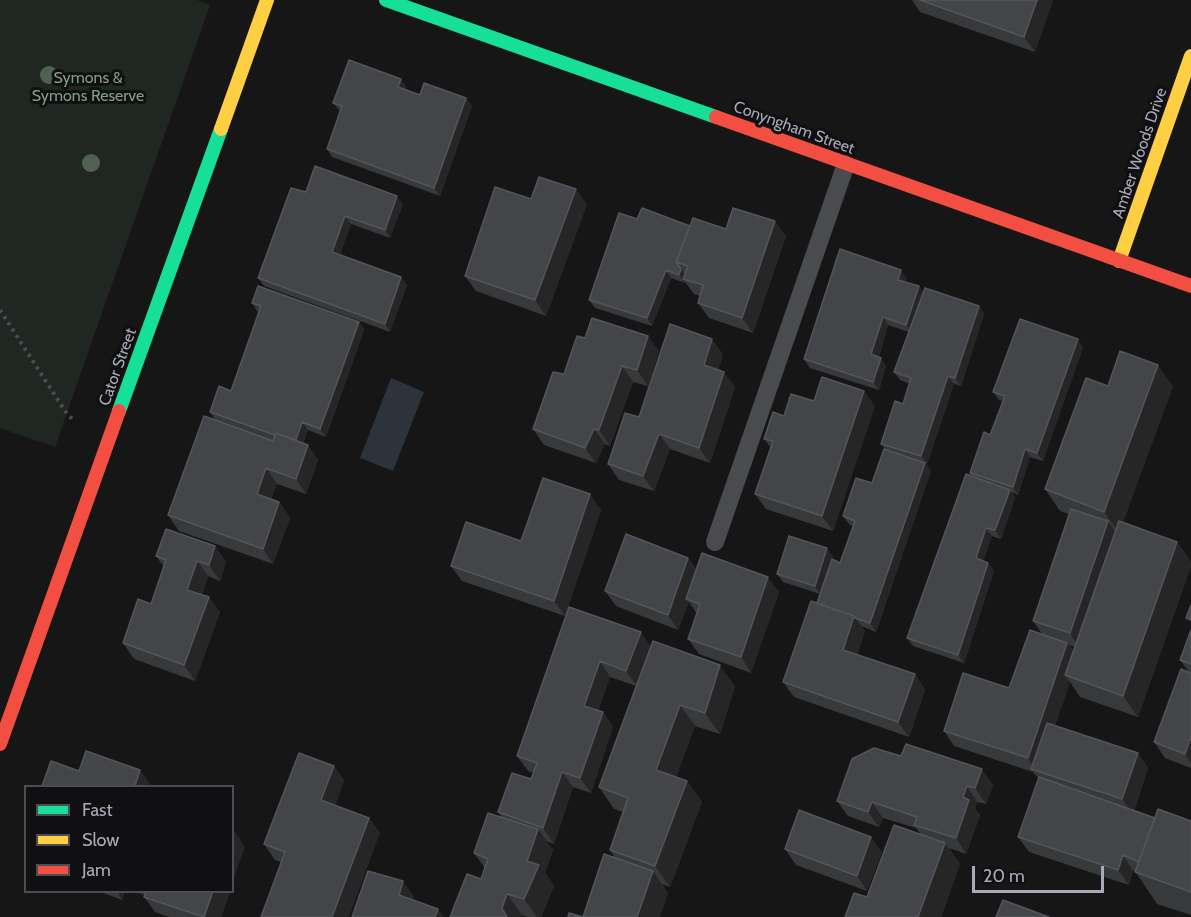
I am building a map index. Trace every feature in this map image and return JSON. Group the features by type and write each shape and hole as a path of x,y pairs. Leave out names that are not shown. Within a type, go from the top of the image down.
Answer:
{"street":[{"name":"Cator Street","path":"0,744 267,0"},
{"name":"Conyngham Street","path":"386,0 1191,286"},
{"name":"Amber Woods Drive","path":"1119,261 1191,56"}],"lane":[{"path":"715,542 846,164"}],"path":[{"path":"0,309 65,411 103,457"}],"green space":[{"name":"Symons & Symons Reserve","path":"0,0 197,0 210,5 55,447 0,428"}],"shaded area":[{"path":"391,378 424,392 393,471 360,458"}],"building":[{"path":"920,0 1037,0 1024,37"},
{"path":"349,60 401,79 398,87 420,95 424,83 466,98 434,188 327,149 342,106 333,103"},
{"path":"315,166 397,196 385,230 345,216 332,252 401,277 385,324 258,278 291,188 306,192"},
{"path":"539,177 576,189 535,300 465,276 495,187 531,199"},
{"path":"642,208 690,226 676,262 681,269 679,275 666,270 647,318 589,300 619,213 637,219"},
{"path":"733,208 775,221 742,318 698,303 703,285 683,279 688,266 676,262 693,218 726,229"},
{"path":"840,249 901,270 898,280 919,286 906,325 883,317 871,354 881,358 873,382 804,359"},
{"path":"258,286 359,322 320,429 302,422 296,440 210,412 219,386 231,391 261,306 252,303"},
{"path":"925,288 979,306 955,378 948,376 921,456 881,444 895,401 903,404 911,378 894,372"},
{"path":"592,318 648,336 637,370 622,366 599,430 594,429 585,448 533,429 553,372 564,374 577,336 585,338"},
{"path":"1020,319 1078,339 1037,453 1025,449 1013,487 970,473 984,432 990,435 1005,396 993,392"},
{"path":"670,324 712,339 704,365 724,372 699,448 659,434 643,476 608,464 625,413 639,417"},
{"path":"1120,351 1158,365 1104,512 1045,489 1086,378 1108,386"},
{"path":"822,377 864,391 822,516 755,494 773,441 764,439 773,412 784,416 791,394 814,401"},
{"path":"204,416 273,441 276,433 308,445 296,479 266,468 257,494 279,502 263,549 168,515"},
{"path":"884,449 925,463 870,623 817,603 832,559 840,563 855,521 843,516 856,478 872,483"},
{"path":"966,474 1010,490 995,530 986,528 976,558 988,563 958,655 907,638"},
{"path":"543,478 590,494 554,601 451,566 466,522 521,541"},
{"path":"1071,509 1108,521 1070,633 1033,621"},
{"path":"1119,521 1177,542 1123,696 1065,675"},
{"path":"166,529 215,546 209,565 197,561 187,590 209,597 184,665 123,643 138,599 151,604 166,560 156,556"},
{"path":"626,534 688,558 668,615 605,591"},
{"path":"789,536 827,548 815,586 777,574"},
{"path":"702,553 768,577 741,657 688,639 700,604 686,599"},
{"path":"811,601 854,616 843,650 915,674 898,722 783,682"},
{"path":"1191,605 1191,620 1186,618"},
{"path":"569,607 641,632 626,671 600,661 584,706 603,712 580,778 562,772 543,828 498,812 512,773 531,779 537,763 517,756"},
{"path":"1030,630 1067,643 1028,758 944,731 963,673 1009,688"},
{"path":"1191,630 1191,664 1180,660"},
{"path":"653,641 720,665 705,713 680,705 656,770 687,781 655,866 610,850 628,798 599,787"},
{"path":"1181,669 1191,673 1191,740 1185,754 1154,742"},
{"path":"1047,723 1138,753 1122,799 1031,769"},
{"path":"906,744 982,769 975,788 967,786 963,797 969,800 956,838 914,825 917,817 872,802 868,812 837,801 852,759 874,748 901,756"},
{"path":"86,751 140,770 135,785 42,785 51,761 79,771"},
{"path":"299,753 334,766 321,800 369,818 332,917 261,917 285,852 264,844"},
{"path":"1039,777 1155,818 1139,862 1123,855 1118,870 1018,837"},
{"path":"1158,809 1191,821 1191,892 1135,872"},
{"path":"799,810 871,837 857,876 785,849"},
{"path":"488,813 538,829 527,861 539,865 524,899 507,894 502,908 507,917 450,917 467,874 481,879 488,859 474,853"},
{"path":"894,825 945,843 918,917 845,917 854,893 867,897"},
{"path":"604,854 653,871 637,917 583,917"},
{"path":"368,871 403,881 399,895 438,909 435,917 352,917"},
{"path":"145,893 212,893 204,917 144,897"},
{"path":"1003,900 1049,917 996,917"},
{"path":"569,913 583,917 568,917"}],"traffic: fast":[{"path":"386,0 716,117"},
{"path":"119,411 221,129"}],"traffic: slow":[{"path":"221,129 267,0"},
{"path":"1119,261 1191,56"}],"traffic: jam":[{"path":"716,117 1191,286"},
{"path":"0,744 119,411"}]}
